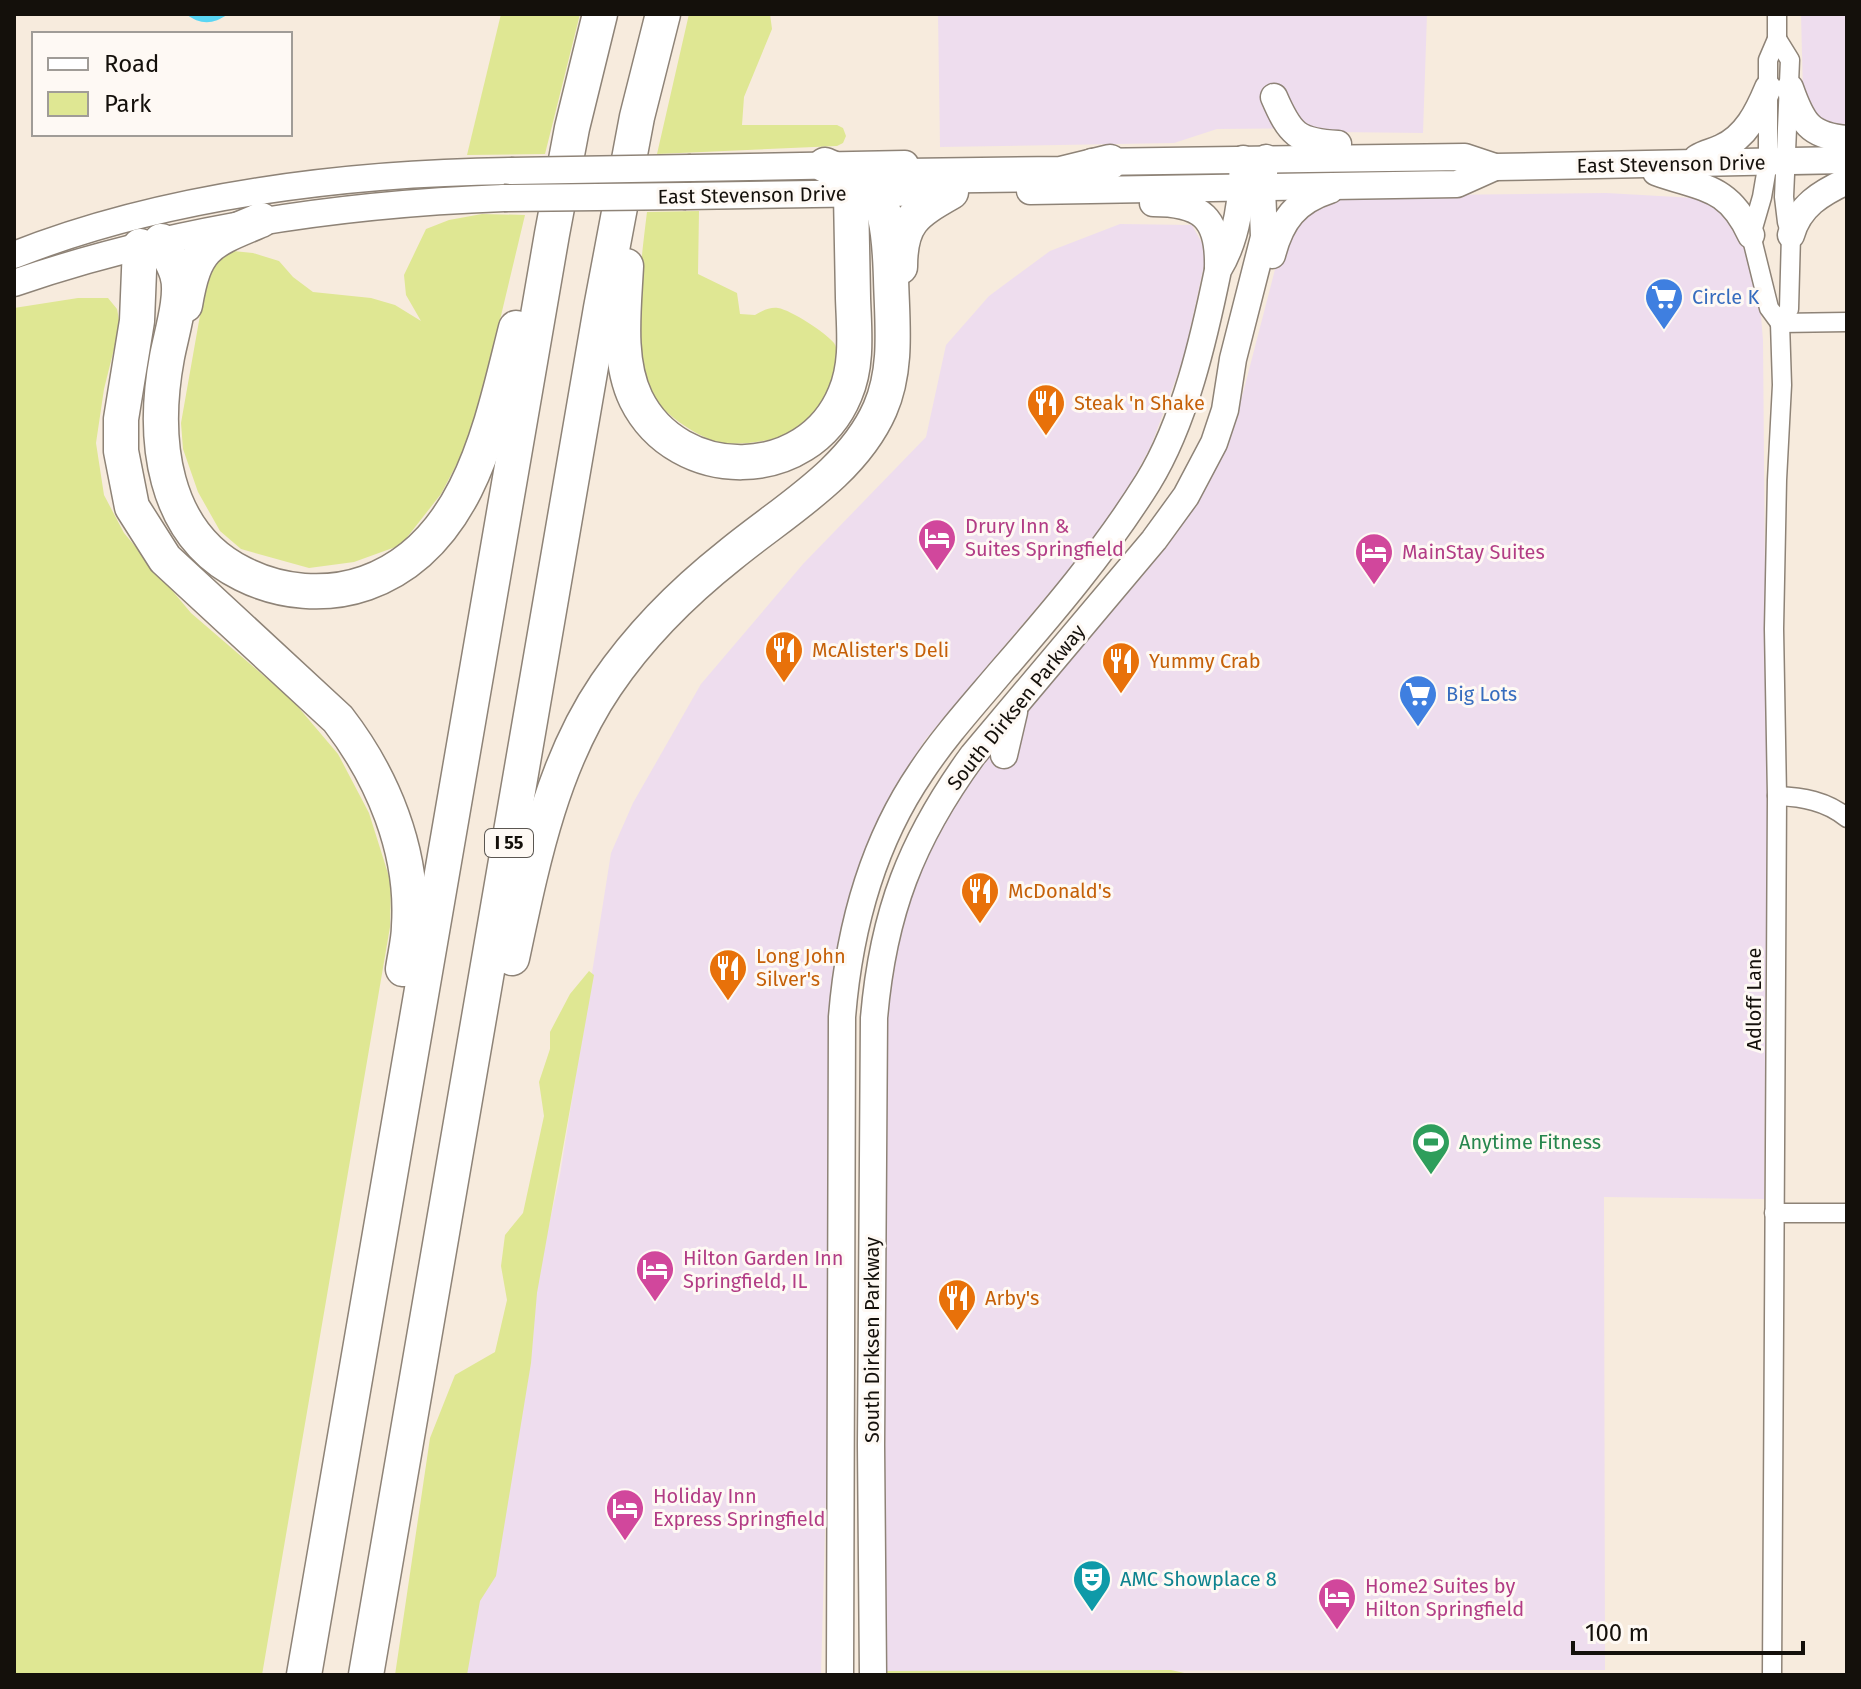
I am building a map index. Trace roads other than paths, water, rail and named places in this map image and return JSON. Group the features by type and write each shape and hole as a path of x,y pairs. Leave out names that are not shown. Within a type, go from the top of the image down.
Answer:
{"highway":[{"name":"I 55","path":"366,1675 601,308 637,117 663,14"},
{"path":"675,14 650,123 630,232 624,303 624,340 629,379 641,407 666,437 703,458 739,464 786,453 802,445 827,424 845,393 854,360 863,191"},
{"path":"149,234 178,274 179,293 160,396 163,463 178,507 197,537 237,571 254,580 293,590 316,592 357,586 397,569 425,547 444,525 473,473 534,257 569,84 599,19"},
{"path":"304,1675 552,234 572,128 599,19"},
{"path":"863,191 906,176 1061,174 1110,162"},
{"path":"825,165 863,191 890,245 892,358 890,379 880,409 871,426 830,478"},
{"path":"435,1273 484,1087 532,865 551,797 583,724 622,662 664,612 732,553 830,478 845,471 873,439 893,396 900,363 900,244 905,228 916,213 951,192"},
{"path":"161,423 170,398 189,280 198,258 216,239 261,220"},
{"path":"149,234 121,419 121,451 132,507 165,559 338,719 361,749 395,825 407,870 410,925 384,1087 357,1370"}],"main road":[{"path":"1687,164 1736,138 1779,88 1809,127 1826,137 1847,139"},
{"path":"1274,97 1284,120 1297,137 1314,143 1445,142 1465,157"},
{"name":"East Stevenson Drive","path":"14,283 273,190 402,175 1255,158 1465,157 1495,167 1847,160"},
{"name":"South Dirksen Parkway","path":"840,1675 842,1017 847,966 868,878 919,774 1091,564 1150,479 1183,402 1218,270 1229,252 1252,188 1255,158"},
{"path":"1642,166 1711,190 1733,203 1751,235"},
{"name":"East Stevenson Drive","path":"14,255 62,238 149,234 375,207 504,198 1457,184 1495,167"},
{"path":"1791,235 1805,207 1818,196 1847,181"},
{"path":"1225,410 1242,374 1284,220 1296,207 1315,195 1341,187"},
{"name":"South Dirksen Parkway","path":"873,1675 874,1033 879,967 896,895 925,827 973,755 1105,601 1186,496 1214,443 1225,410 1233,359 1264,237 1252,188"},
{"path":"1016,191 1049,204 1157,203 1186,206 1200,213 1214,228 1218,243 1218,270"},
{"path":"1004,755 1010,721 1018,703"}],"street":[{"name":"Adloff Lane","path":"1777,14 1777,39 1790,60 1779,88 1777,162 1791,235 1789,309 1780,323"},
{"name":"Adloff Lane","path":"1772,1675 1777,796 1774,629 1782,385 1780,323 1769,308 1751,235 1777,162"},
{"path":"1780,323 1847,322"},
{"path":"1777,796 1797,797 1827,805 1847,818"},
{"path":"1774,1213 1847,1213"}],"water":[{"path":"186,14 228,14 207,22"}],"place":[{"name":"Circle K","path":"1664,331"},
{"name":"Steak 'n Shake","path":"1046,437"},
{"name":"Drury Inn & Suites Springfield","path":"937,572"},
{"name":"MainStay Suites","path":"1374,586"},
{"name":"McAlister's Deli","path":"784,684"},
{"name":"Yummy Crab","path":"1121,695"},
{"name":"Big Lots","path":"1418,728"},
{"name":"McDonald's","path":"980,925"},
{"name":"Long John Silver's","path":"728,1002"},
{"name":"Anytime Fitness","path":"1431,1176"},
{"name":"Hilton Garden Inn Springfield, IL","path":"655,1303"},
{"name":"Arby's","path":"957,1332"},
{"name":"Holiday Inn Express Springfield","path":"625,1542"},
{"name":"AMC Showplace 8","path":"1092,1613"},
{"name":"Home2 Suites by Hilton Springfield","path":"1337,1631"}]}
